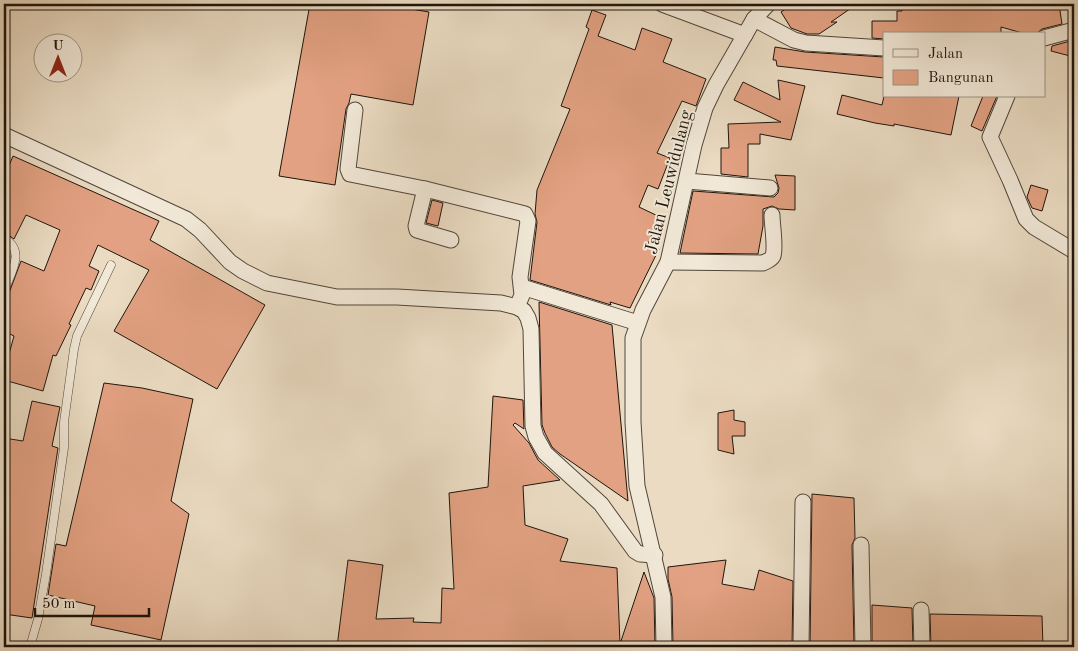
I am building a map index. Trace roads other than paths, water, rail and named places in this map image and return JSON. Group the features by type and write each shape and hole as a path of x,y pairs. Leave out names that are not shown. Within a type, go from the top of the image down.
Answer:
{"street":[{"path":"662,4 744,35"},
{"name":"Jalan Leuwidulang","path":"664,647 664,605 648,554 635,459 633,338 638,323 668,262 694,145 705,108 744,35 754,19 768,4"},
{"path":"754,19 794,40 806,43 883,48"},
{"path":"1046,37 1074,30"},
{"path":"1006,98 990,137 1010,180 1022,212 1034,227 1074,251"},
{"path":"355,110 348,169 350,174 425,189 525,214 528,221 520,277 520,297 531,329 533,426 539,446 601,504 635,552 648,554"},
{"path":"4,135 186,219 200,230 230,262 267,283 337,297 407,298 501,303 520,297 638,323"},
{"path":"687,181 770,188"},
{"path":"425,189 416,230 451,240"},
{"path":"668,262 763,263 773,256 772,215"},
{"path":"801,647 803,502"},
{"path":"861,545 863,647"},
{"path":"921,610 922,647"}],"lane":[{"path":"4,238 11,242 16,256 4,291"},
{"path":"30,647 38,619 47,565 64,448 64,422 74,349 77,336 111,265"}]}
